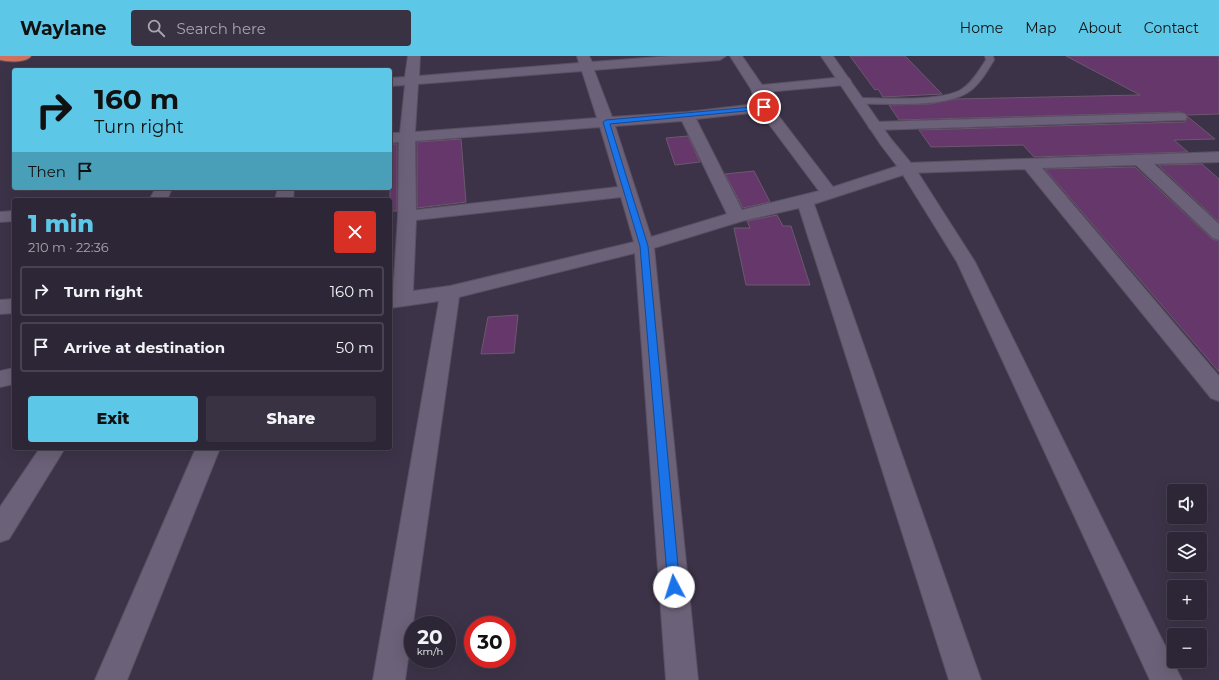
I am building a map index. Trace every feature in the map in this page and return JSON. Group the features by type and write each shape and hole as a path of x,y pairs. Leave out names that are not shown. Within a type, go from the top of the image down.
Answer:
{"highway":[{"path":"4,57 25,56"}],"street":[{"path":"414,56 407,137 407,216 396,300 450,293 644,246 737,217 805,201 907,168 1219,157"},
{"path":"392,82 585,61 720,56"},
{"path":"736,56 758,89 764,107 829,193"},
{"path":"827,56 875,126 907,168 966,262 1166,680"},
{"path":"585,61 606,122 644,246 682,680"},
{"path":"758,89 844,81"},
{"path":"392,138 686,116 764,107"},
{"path":"686,116 737,217"},
{"path":"875,126 1180,117"},
{"path":"1140,160 1219,234"},
{"path":"1030,164 1208,366 1219,392"},
{"path":"407,216 628,191"},
{"path":"805,201 965,680"},
{"path":"0,217 12,216"},
{"path":"389,680 450,293"},
{"path":"0,307 12,306"},
{"path":"0,379 12,376"},
{"path":"0,530 52,450"},
{"path":"111,680 207,450"}],"lane":[{"path":"858,101 950,97 964,92 976,81 990,60 989,56"}],"building":[{"path":"850,56 905,56 942,94 883,97 878,89 875,90"},
{"path":"1066,56 1219,56 1219,114 1187,115 1180,112 899,120 889,105 930,104 956,99 1140,95"},
{"path":"1188,117 1215,139 1174,140 1188,152 1034,157 1023,145 931,147 919,130 1185,122"},
{"path":"688,136 700,162 675,165 666,138"},
{"path":"461,139 466,202 417,208 417,142"},
{"path":"392,144 397,144 397,211 392,211 392,198 390,198 390,190 392,190"},
{"path":"1202,164 1219,179 1219,222 1158,165"},
{"path":"1135,167 1212,239 1219,241 1219,372 1045,169"},
{"path":"754,171 770,202 743,208 725,174"},
{"path":"777,215 783,226 791,226 810,285 746,285 734,228 750,228 747,221"},
{"path":"518,315 514,353 481,354 488,317"}],"route":[{"path":"674,587 644,246 606,122 686,116 764,107"}]}
